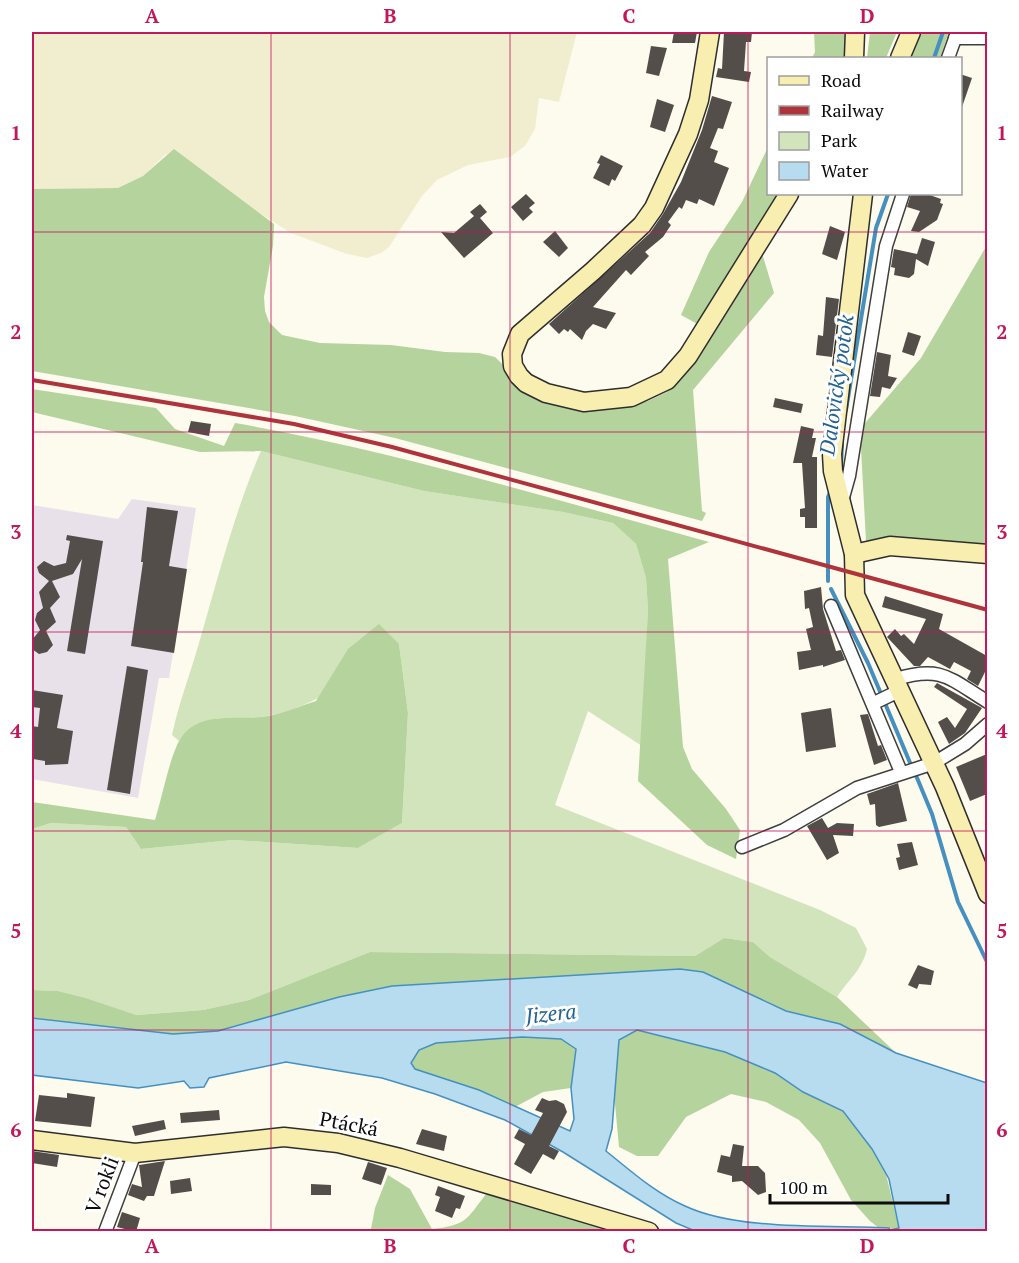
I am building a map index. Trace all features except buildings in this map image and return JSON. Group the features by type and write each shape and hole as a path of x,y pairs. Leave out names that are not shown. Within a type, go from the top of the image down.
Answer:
{"main road":[{"path":"710,32 699,100 688,134 654,208 642,225 520,334 512,354 513,366 519,376 546,393 584,402 630,397 667,380 688,356 788,195"},
{"path":"854,57 855,32"},
{"path":"900,57 911,32"},
{"path":"862,195 832,454 833,471 854,554 855,594 934,763 987,894"},
{"path":"854,554 890,546 987,554"},
{"name":"Ptácká","path":"32,1140 135,1152 284,1137 338,1143 400,1158 649,1232"}],"street":[{"path":"948,57 956,35 987,38"},
{"path":"840,496 849,476 886,246 903,195"},
{"path":"831,606 874,703 901,772"},
{"path":"874,703 918,673 942,674 987,702"},
{"path":"742,847 784,830 857,788 934,763 965,744 987,724"},
{"name":"V rokli","path":"105,1232 135,1152"}],"shaded area":[{"path":"32,32 577,32 559,102 539,98 535,129 525,146 510,157 468,165 437,180 422,196 389,247 367,258 347,254 291,233 166,154 143,176 118,188 32,189"},
{"path":"132,499 196,508 169,678 159,678 138,798 32,779 32,505 118,519"}],"green space":[{"path":"814,32 853,32 850,57 812,57 815,52"},
{"path":"870,32 897,32 886,57 867,57"},
{"path":"918,32 949,32 940,57 906,57"},
{"path":"174,149 274,224 273,246 264,297 265,311 269,322 282,335 320,343 391,345 445,352 479,353 495,357 523,384 612,408 648,401 667,392 705,342 762,253 774,293 693,390 702,511 706,513 702,521 395,438 295,416 32,371 32,189 118,188 143,176"},
{"path":"767,149 767,195 785,195 701,326 681,315 709,252 742,202"},
{"path":"987,245 987,551 866,541 860,429 921,358"},
{"path":"32,389 156,408 175,429 224,446 235,423 355,447 709,542 668,559 683,747 692,769 726,809 740,830 736,859 707,845 638,781 648,611 646,578 636,544 613,523 563,512 424,491 261,451 200,452 32,412"},
{"path":"261,451 424,491 563,512 613,523 636,544 646,578 648,611 642,746 588,711 555,805 820,910 856,928 867,949 858,969 837,997 770,957 753,942 724,938 695,956 370,952 249,1000 203,1010 135,1015 58,991 32,990 32,829 51,823 126,827 141,849 233,840 358,848 402,823 408,713 399,644 336,688 286,712 253,718 210,720 190,730 179,741 172,735 227,546"},
{"path":"379,624 399,644 408,713 402,823 358,848 233,840 141,849 126,827 51,823 32,829 32,802 155,820 172,758 179,741 187,731 207,720 268,716 316,701 348,649"},
{"path":"724,938 753,942 770,957 837,997 896,1053 840,1024 786,1011 703,972 680,969 392,986 339,997 218,1031 173,1034 32,1018 32,990 58,991 136,1015 203,1010 249,1000 370,952 695,956"},
{"path":"637,1030 725,1052 775,1073 803,1092 843,1111 872,1149 886,1174 899,1229 879,1228 870,1221 851,1200 820,1143 799,1120 766,1102 731,1094 686,1117 658,1156 637,1156 619,1147 614,1093 619,1041"},
{"path":"522,1037 561,1039 576,1049 571,1088 543,1092 515,1107 479,1090 415,1069 411,1063 419,1050 436,1043"},
{"path":"388,1175 410,1189 432,1229 452,1226 465,1220 486,1194 621,1231 373,1232 371,1229 375,1208"}],"water":[{"name":"Jizera","path":"680,969 703,972 786,1011 840,1024 896,1053 987,1083 987,1231 695,1231 676,1223 563,1152 505,1120 435,1094 382,1078 286,1062 209,1078 204,1087 190,1088 184,1081 138,1088 32,1075 32,1018 173,1034 218,1031 339,997 392,986","holes":["637,1030 725,1052 775,1073 803,1092 843,1111 872,1149 889,1179 899,1228 890,1230 889,1228 785,1225 731,1220 685,1206 644,1181 606,1151 612,1129 619,1040","522,1037 561,1039 576,1049 571,1088 574,1119 570,1131 479,1090 415,1069 411,1063 419,1050 436,1043"]}],"waterway":[{"name":"Dalovický potok","path":"934,57 943,32"},
{"name":"Dalovický potok","path":"846,410 876,228 888,195"},
{"name":"Dalovický potok","path":"841,467 842,444"},
{"name":"Dalovický potok","path":"828,581 828,497 831,490"},
{"name":"Dalovický potok","path":"831,589 868,663 911,765"},
{"name":"Dalovický potok","path":"915,773 932,814 958,902 988,964"}],"railway":[{"path":"32,380 294,424 392,447 988,610"}]}
